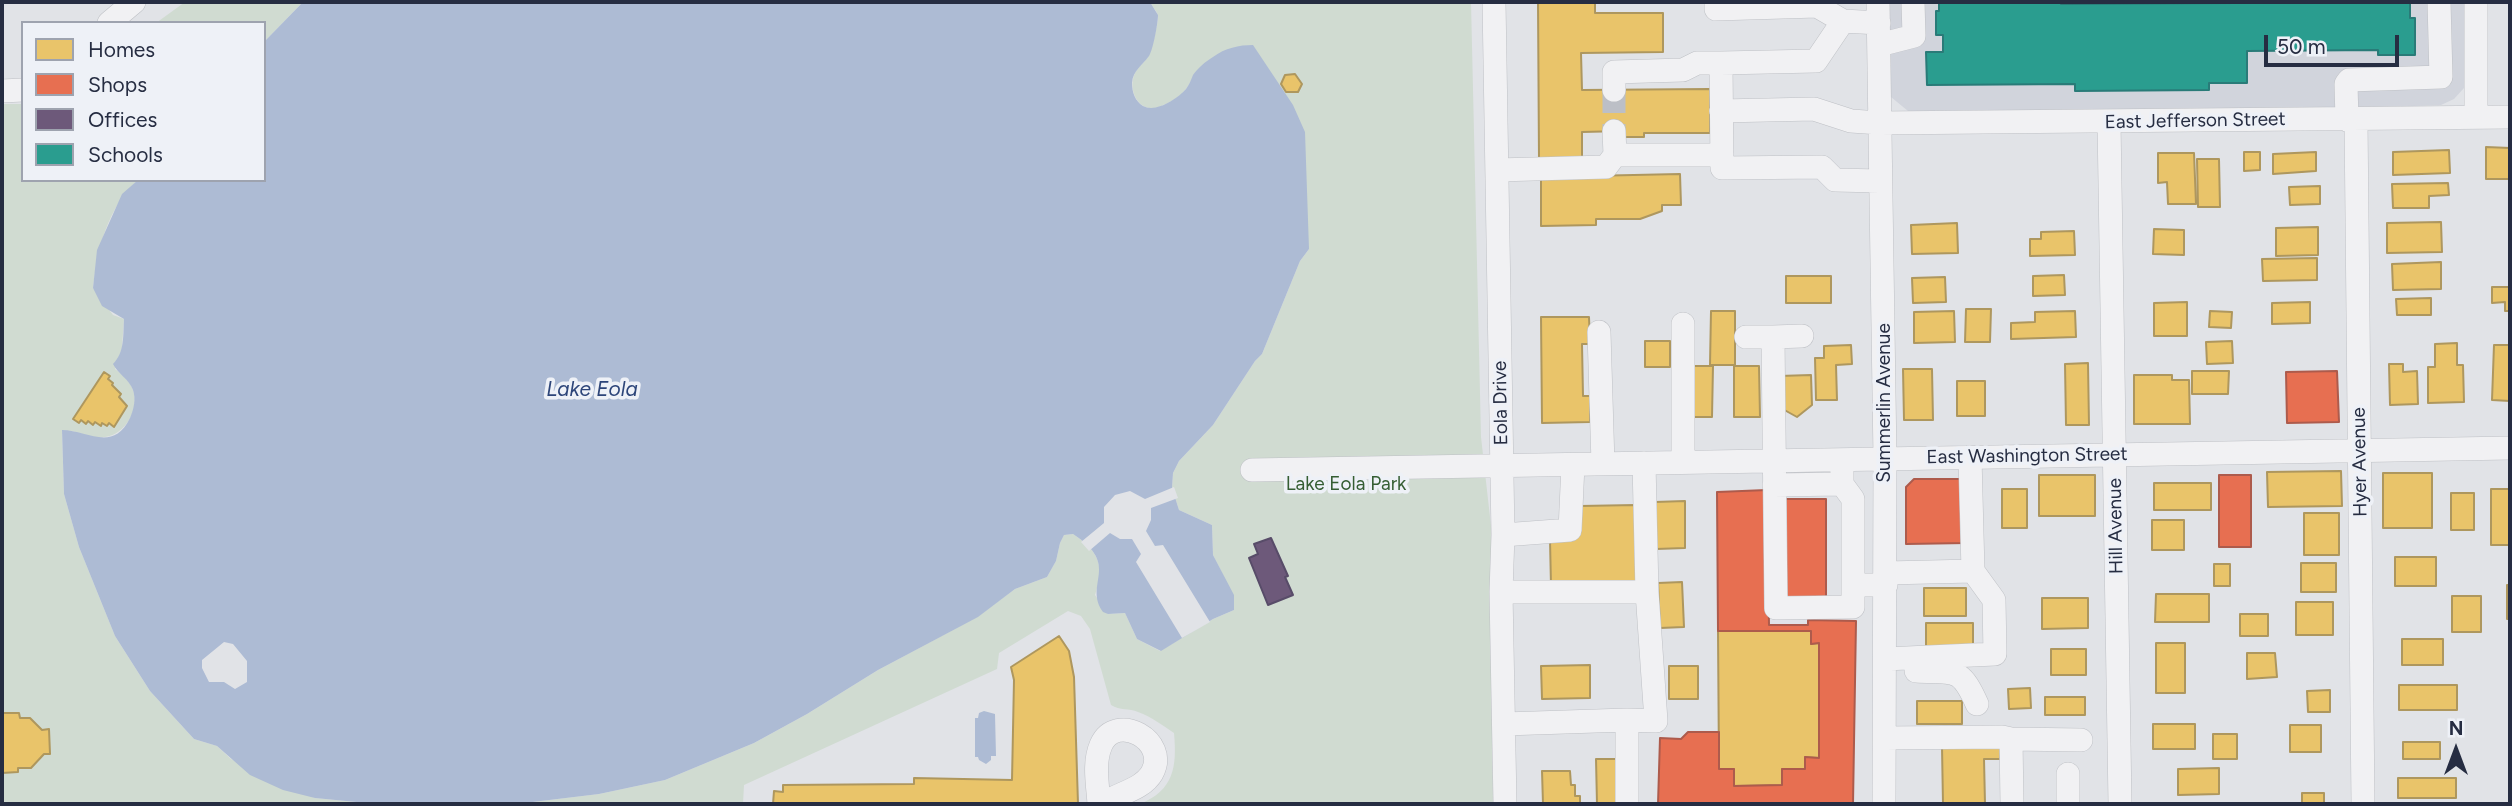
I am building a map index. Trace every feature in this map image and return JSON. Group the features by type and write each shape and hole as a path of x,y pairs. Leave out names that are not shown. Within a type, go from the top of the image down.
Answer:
{"street":[{"path":"111,21 134,2"},
{"name":"Eola Drive","path":"1494,2 1505,804"},
{"path":"1716,2 1716,9 1817,6 1843,20 1879,23 1914,36 1913,2"},
{"name":"Hyer Avenue","path":"2363,804 2361,451 2351,120 2346,83 2350,80 2441,77 2439,2"},
{"path":"2476,2 2476,117"},
{"path":"1615,90 1615,72 1683,70 1697,63 1816,61 1843,20"},
{"name":"Summerlin Avenue","path":"1879,23 1885,458 1884,804"},
{"path":"1721,63 1722,169 1822,167 1835,180 1880,181"},
{"path":"2,91 21,90"},
{"name":"East Jefferson Street","path":"1721,111 1814,109 1851,121 1880,123 2510,117"},
{"name":"Hill Avenue","path":"2109,122 2120,804"},
{"path":"1497,170 1606,167 1615,155 1615,131"},
{"path":"1615,155 1722,155"},
{"path":"1683,324 1683,462"},
{"path":"1599,332 1603,464"},
{"path":"1746,337 1802,336"},
{"path":"1773,337 1776,608 1853,607 1853,499 1842,484 1842,459"},
{"name":"East Washington Street","path":"1252,470 2510,448"},
{"path":"1885,664 1995,654 1994,600 1973,571 1970,457"},
{"path":"1504,724 1656,720 1647,592 1644,463"},
{"path":"1503,535 1570,530 1573,465"},
{"path":"1774,485 1842,484"},
{"path":"1853,520 1885,520"},
{"path":"1853,585 1885,579 1973,571"},
{"path":"1501,592 1647,592"},
{"path":"1885,664 1954,673 1967,681 1977,704"},
{"path":"1627,720 1627,804"},
{"path":"1885,738 2002,737 2081,740"},
{"path":"2011,739 2012,804"},
{"path":"2068,774 2068,804"}],"shaded area":[{"path":"1889,2 2466,2 2467,75 2464,88 2454,99 2441,105 1908,111 1891,97"}],"green space":[{"path":"185,2 303,2 266,40 266,21 159,21"},
{"name":"Lake Eola Park","path":"1150,2 1471,2 1481,437 1491,526 1493,804 1140,804 1160,792 1171,776 1175,756 1174,733 1143,714 1111,705 1090,629 1081,616 1068,611 999,653 997,669 744,785 743,804 516,804 599,794 665,780 754,743 878,670 977,617 1015,589 1047,577 1056,561 1064,535 1073,534 1094,553 1099,567 1095,595 1108,614 1125,613 1137,639 1160,651 1213,619 1234,610 1223,575 1213,555 1212,525 1179,510 1172,488 1173,473 1179,461 1213,425 1262,354 1300,261 1309,249 1195,73 1182,93 1163,105 1150,108 1137,100 1133,79 1148,57 1158,19"},
{"path":"2,104 21,104 21,182 136,182 111,216 101,244 93,288 113,315 124,319 122,348 115,369 126,378 133,390 133,412 125,426 113,435 94,437 62,431 64,494 79,547 115,636 150,691 194,739 217,746 231,759 315,798 377,804 2,804"}],"water":[{"name":"Lake Eola","path":"303,2 1150,2 1158,15 1155,36 1149,56 1136,71 1132,83 1133,93 1140,104 1154,108 1166,104 1186,89 1197,70 1218,54 1232,48 1253,45 1293,105 1305,132 1309,249 1300,261 1262,354 1213,425 1179,461 1173,473 1172,488 1179,510 1212,525 1213,555 1234,595 1234,610 1213,619 1161,651 1137,639 1125,613 1103,612 1098,602 1099,565 1096,556 1088,545 1073,534 1064,535 1056,561 1047,577 1015,589 978,617 878,670 754,743 665,780 599,794 516,804 377,804 315,798 283,790 250,775 217,746 194,739 150,691 115,636 79,547 64,494 62,430 99,437 116,435 130,418 133,408 133,390 113,364 121,349 124,319 102,306 93,288 97,250 122,194 136,182 266,182 266,40","holes":["224,642 233,644 247,661 247,682 235,689 224,682 209,682 202,668 202,660"]},
{"path":"984,711 995,714 996,756 991,756 991,760 986,764 975,757 975,718"}],"pier":[{"path":"1174,487 1178,498 1151,508 1151,520 1146,531 1155,546 1163,545 1210,622 1182,638 1136,562 1141,554 1132,539 1120,539 1110,533 1089,551 1081,542 1104,523 1104,507 1115,495 1130,491 1145,499"}],"building: Homes":[{"path":"1538,2 1595,2 1595,13 1663,13 1663,52 1581,53 1582,90 1710,89 1710,133 1644,133 1644,137 1623,137 1623,131 1582,132 1582,160 1539,160"},
{"path":"1295,74 1302,84 1298,92 1286,92 1281,84 1285,75"},
{"path":"2486,147 2510,148 2510,179 2486,179"},
{"path":"2449,150 2450,173 2393,175 2393,152"},
{"path":"2244,152 2260,152 2260,170 2244,171"},
{"path":"2316,152 2316,171 2273,174 2273,154"},
{"path":"2158,153 2194,153 2196,204 2168,204 2167,182 2158,183"},
{"path":"2197,159 2219,159 2220,207 2198,207"},
{"path":"1680,174 1681,205 1662,205 1662,211 1640,219 1596,219 1596,225 1541,226 1541,177"},
{"path":"2448,183 2449,195 2429,196 2429,208 2393,208 2392,184"},
{"path":"2320,186 2320,204 2290,205 2289,187"},
{"path":"2441,222 2442,252 2387,253 2387,223"},
{"path":"1957,223 1958,253 1912,254 1911,225"},
{"path":"2318,227 2318,255 2276,256 2276,228"},
{"path":"2154,229 2184,230 2184,255 2153,254"},
{"path":"2074,231 2075,255 2030,256 2030,239 2041,239 2041,232"},
{"path":"2317,258 2317,280 2263,281 2262,259"},
{"path":"2441,262 2441,289 2393,290 2392,264"},
{"path":"2064,275 2065,295 2033,296 2033,276"},
{"path":"1786,276 1831,276 1831,303 1786,303"},
{"path":"1945,277 1946,302 1913,303 1912,278"},
{"path":"2492,287 2510,287 2510,311 2505,311 2505,302 2492,303"},
{"path":"2431,298 2431,315 2397,315 2396,299"},
{"path":"2187,302 2187,336 2154,336 2154,303"},
{"path":"2310,302 2310,323 2272,324 2272,303"},
{"path":"1966,309 1991,309 1990,342 1965,342"},
{"path":"1711,311 1735,311 1735,365 1710,365"},
{"path":"1954,311 1955,342 1914,343 1914,312"},
{"path":"2075,311 2076,337 2011,339 2011,323 2035,322 2035,312"},
{"path":"2210,311 2232,312 2231,328 2209,327"},
{"path":"1541,317 1589,317 1590,344 1582,344 1583,396 1590,396 1590,422 1542,423"},
{"path":"1645,341 1670,341 1670,367 1645,367"},
{"path":"2232,341 2233,363 2207,364 2206,342"},
{"path":"2457,343 2457,365 2463,365 2464,402 2428,403 2428,367 2435,367 2435,344"},
{"path":"1851,345 1852,364 1836,365 1837,400 1816,400 1815,358 1824,358 1824,346"},
{"path":"2494,345 2510,345 2510,401 2492,400"},
{"path":"2088,363 2089,425 2066,425 2065,364"},
{"path":"2389,364 2403,364 2403,372 2417,371 2418,404 2390,405"},
{"path":"1687,366 1713,366 1712,417 1686,417"},
{"path":"1734,366 1759,366 1760,417 1734,417"},
{"path":"1903,369 1932,369 1933,420 1904,420"},
{"path":"2192,371 2229,371 2228,394 2192,394"},
{"path":"104,372 110,376 108,379 127,406 114,427 109,423 107,426 102,423 101,426 88,421 86,424 81,420 79,423 73,419"},
{"path":"1811,375 1812,405 1797,417 1779,407 1779,376"},
{"path":"2134,375 2172,375 2172,380 2189,380 2190,424 2134,424"},
{"path":"1957,381 1985,381 1985,416 1957,416"},
{"path":"2341,471 2342,506 2268,507 2267,472"},
{"path":"2383,473 2432,473 2432,528 2383,528"},
{"path":"2039,475 2095,475 2095,516 2039,516"},
{"path":"2154,483 2211,483 2211,510 2154,510"},
{"path":"2002,489 2027,489 2027,528 2002,528"},
{"path":"2491,489 2510,489 2510,545 2491,545"},
{"path":"2451,493 2474,493 2474,530 2451,530"},
{"path":"1685,501 1685,548 1656,549 1655,502"},
{"path":"1636,505 1636,585 1551,586 1550,540 1580,506"},
{"path":"2304,513 2339,513 2339,555 2304,555"},
{"path":"2152,520 2184,520 2184,550 2152,550"},
{"path":"2395,557 2436,557 2436,586 2395,586"},
{"path":"2301,563 2336,563 2336,592 2301,592"},
{"path":"2214,564 2230,564 2230,586 2214,586"},
{"path":"1682,582 1684,627 1660,628 1658,583"},
{"path":"2507,585 2510,585 2510,619 2507,619"},
{"path":"1924,588 1966,588 1966,616 1924,616"},
{"path":"2156,594 2209,594 2209,622 2155,622"},
{"path":"2452,596 2481,596 2481,632 2452,632"},
{"path":"2042,598 2088,598 2088,628 2042,629"},
{"path":"2296,602 2333,602 2333,635 2296,635"},
{"path":"2240,614 2268,614 2268,636 2240,636"},
{"path":"1926,623 1973,623 1973,651 1926,651"},
{"path":"1718,631 1811,631 1811,644 1819,643 1819,758 1805,757 1805,769 1782,769 1782,785 1734,786 1734,769 1719,769"},
{"path":"1059,636 1069,651 1074,677 1078,804 773,804 774,791 783,792 783,785 914,784 914,778 1012,780 1014,680 1011,667"},
{"path":"2402,639 2443,639 2443,665 2402,665"},
{"path":"2156,643 2185,643 2185,693 2156,693"},
{"path":"2051,649 2086,649 2086,675 2051,675"},
{"path":"2247,653 2275,653 2277,677 2247,679"},
{"path":"1590,665 1590,698 1542,699 1541,666"},
{"path":"1669,666 1698,666 1698,699 1669,699"},
{"path":"2399,685 2457,685 2457,710 2399,710"},
{"path":"2030,688 2031,708 2009,709 2008,689"},
{"path":"2330,690 2330,712 2308,712 2307,691"},
{"path":"2045,697 2085,697 2085,715 2045,715"},
{"path":"1917,701 1962,701 1962,724 1917,724"},
{"path":"2,713 19,713 20,718 30,718 42,730 49,729 50,754 44,754 31,768 18,768 18,772 2,773"},
{"path":"2153,724 2195,724 2195,749 2153,749"},
{"path":"2290,725 2321,725 2321,752 2290,752"},
{"path":"2213,734 2237,734 2237,759 2213,759"},
{"path":"2403,742 2440,742 2440,759 2403,759"},
{"path":"2000,746 2000,759 1984,759 1985,804 1943,804 1942,747"},
{"path":"1596,759 1621,759 1622,804 1597,804"},
{"path":"2219,768 2219,794 2178,795 2178,769"},
{"path":"1542,771 1570,771 1571,785 1575,785 1575,796 1580,796 1580,804 1543,804"},
{"path":"2398,778 2456,778 2456,798 2398,798"},
{"path":"2302,793 2324,793 2324,804 2302,804"}],"building: Shops":[{"path":"2337,371 2339,422 2287,423 2286,372"},
{"path":"2219,475 2251,475 2251,547 2219,547"},
{"path":"1914,479 1966,479 1967,543 1906,544 1906,487"},
{"path":"1767,490 1769,625 1808,625 1808,620 1856,621 1853,804 1658,804 1660,738 1681,739 1688,732 1719,732 1719,769 1734,769 1734,786 1782,785 1782,769 1805,769 1805,757 1819,758 1819,643 1811,644 1811,631 1718,631 1717,492"},
{"path":"1782,499 1826,499 1826,602 1782,602"}],"building: Offices":[{"path":"1271,538 1288,576 1285,577 1293,595 1268,605 1249,558 1258,554 1254,544"}],"building: Schools":[{"path":"1939,2 2410,2 2410,18 2415,18 2415,55 2378,55 2378,50 2247,51 2247,83 2209,83 2209,90 2075,91 2075,84 1927,85 1926,52 1943,52 1943,35 1936,35 1936,11 1939,11"}],"tunnel":[{"path":"1614,90 1614,131"}]}
